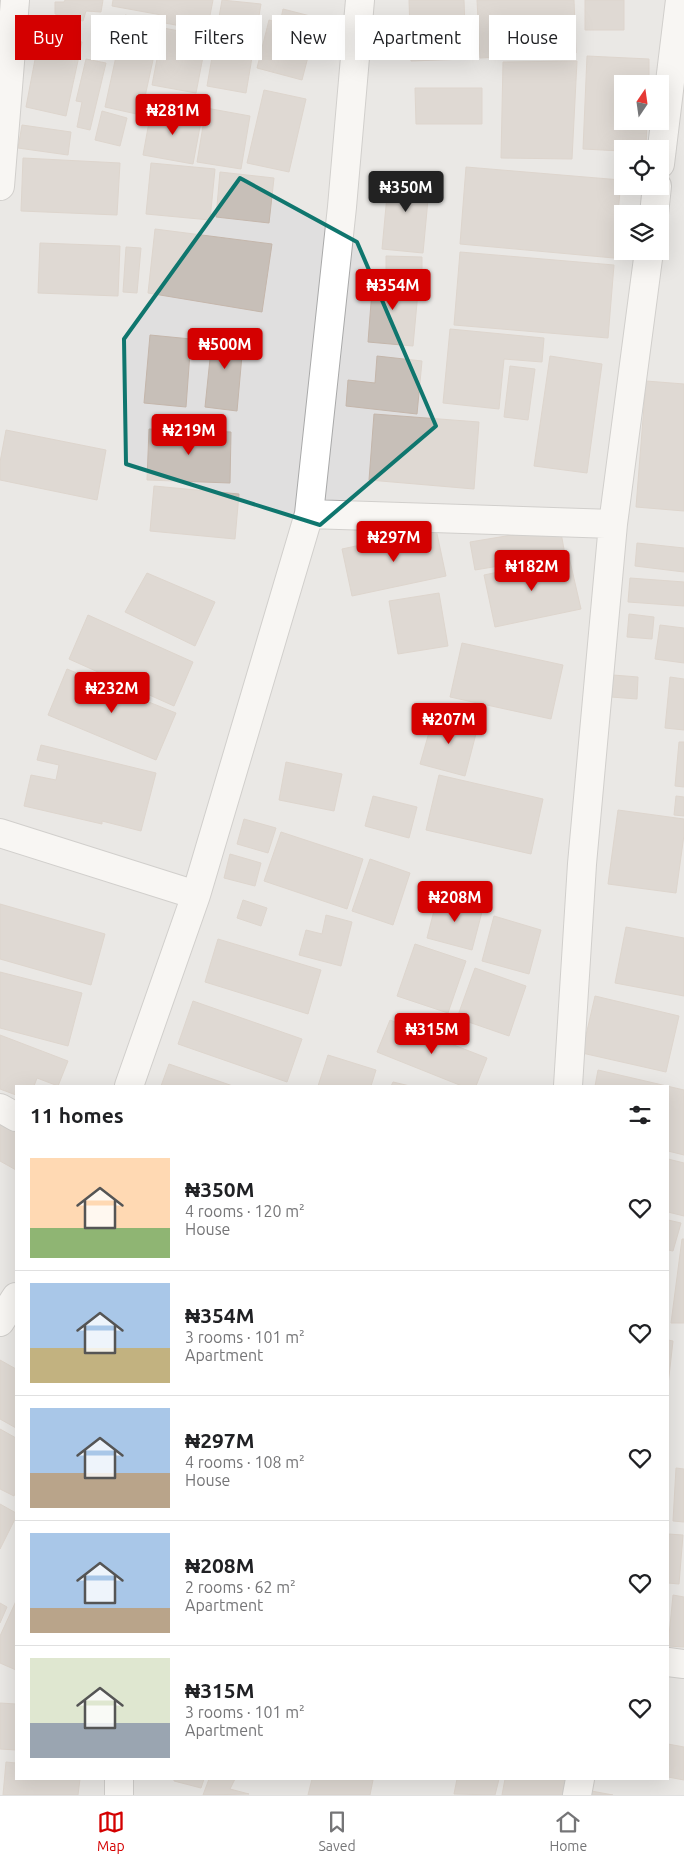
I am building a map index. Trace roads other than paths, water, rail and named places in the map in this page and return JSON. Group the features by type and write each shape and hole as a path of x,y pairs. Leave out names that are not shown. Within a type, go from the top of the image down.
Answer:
{"street":[{"path":"0,186 14,0"},
{"path":"129,1085 196,895 310,514 342,208 360,0"},
{"path":"663,140 680,0"},
{"path":"568,1085 582,864 613,524 648,260"},
{"path":"310,514 613,524"},
{"path":"0,833 196,895"},
{"path":"0,1108 15,1116"},
{"path":"0,1322 15,1299"},
{"path":"669,1662 684,1664"},
{"path":"119,1795 120,1780"},
{"path":"577,1795 580,1780"}]}
